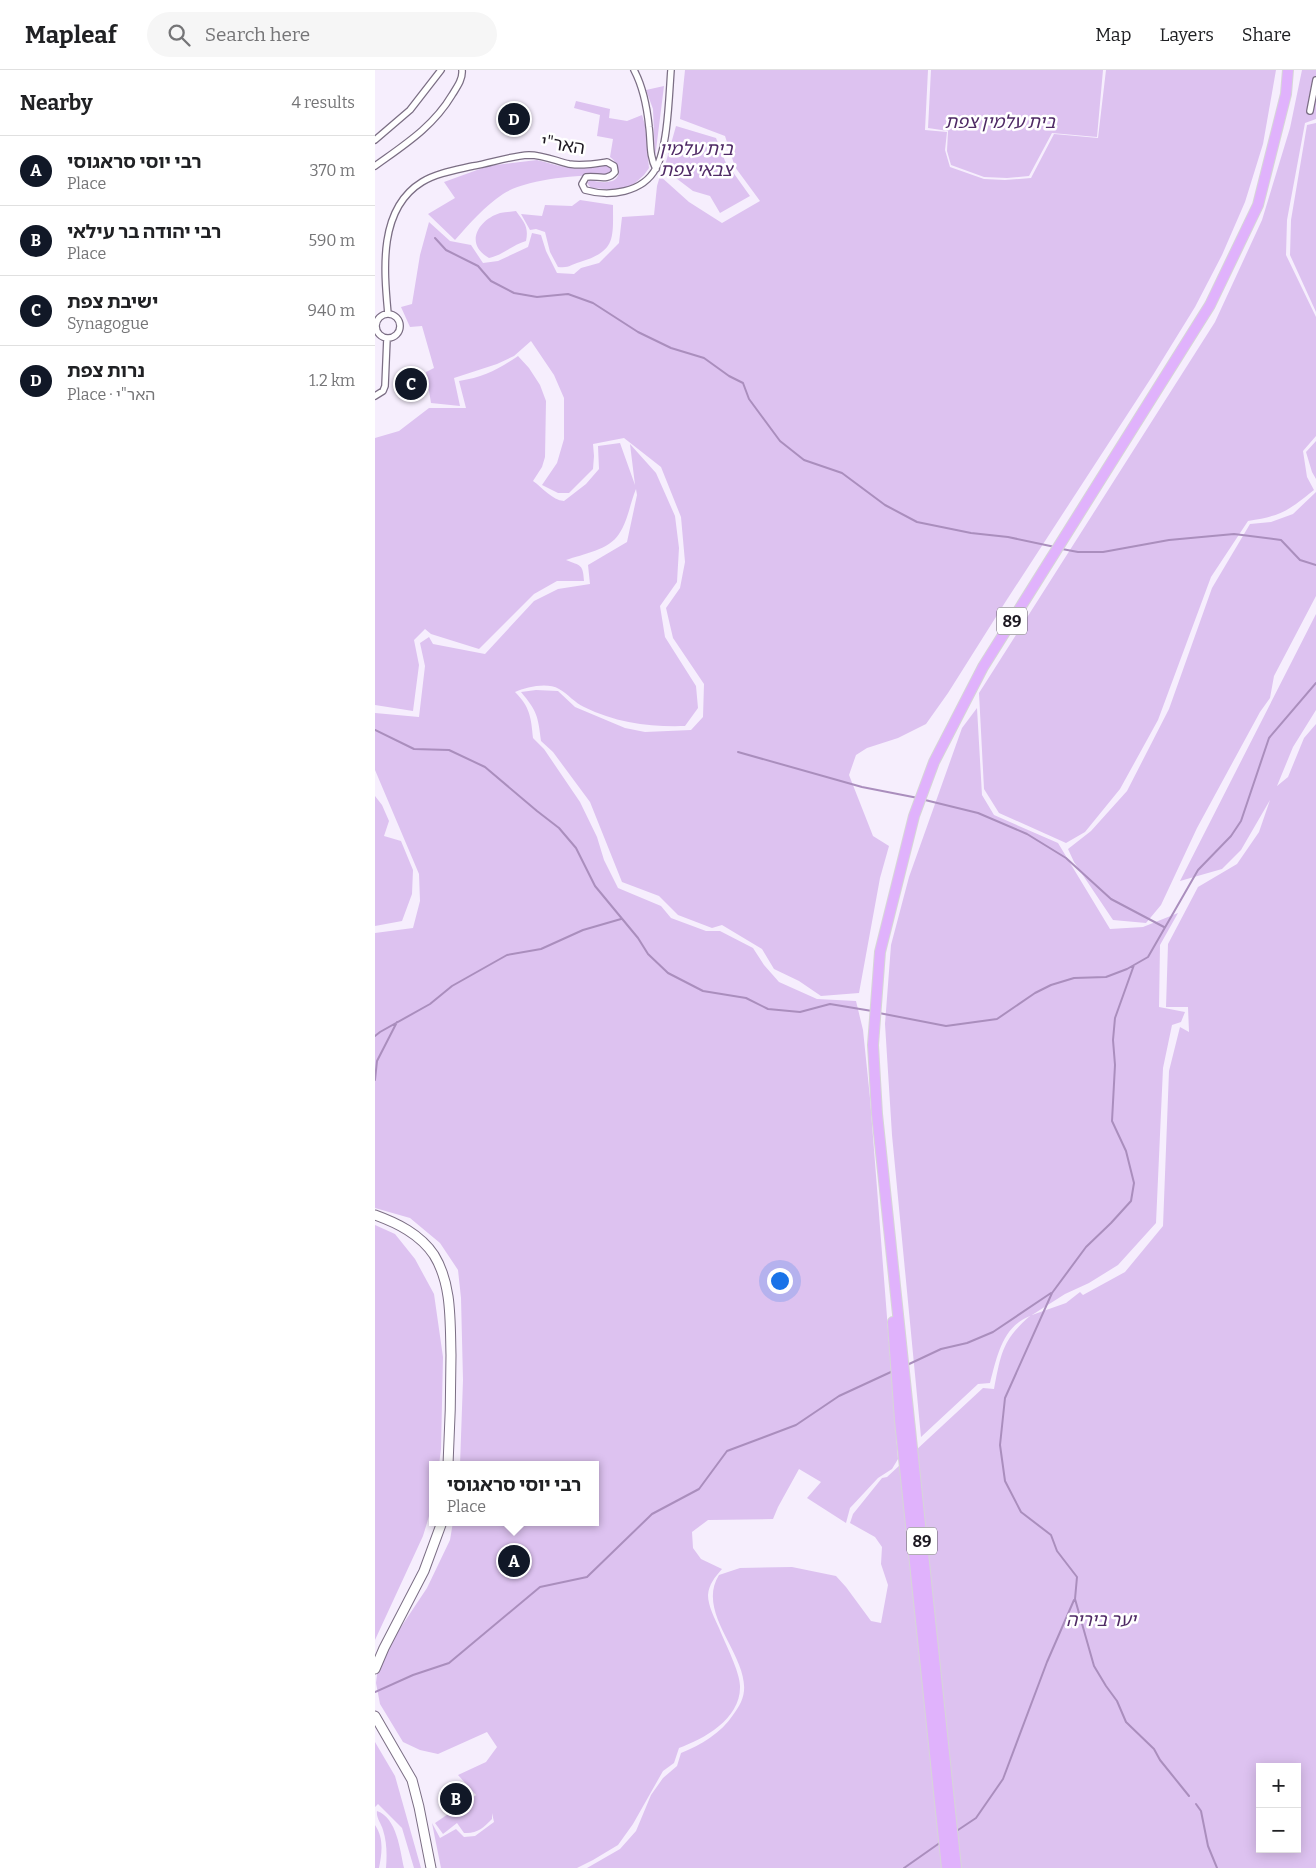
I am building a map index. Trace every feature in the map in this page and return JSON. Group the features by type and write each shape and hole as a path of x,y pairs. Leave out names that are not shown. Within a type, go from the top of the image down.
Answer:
{"highway":[{"name":"89","path":"956,1868 877,1114 873,1045 880,952 914,816 934,762 983,667 1210,305 1257,205 1286,94 1288,70"},
{"name":"89","path":"887,1214 897,1385 947,1868"}],"main road":[{"path":"375,1215 413,1233 433,1253 441,1270 447,1291 450,1313 451,1402 448,1461"},
{"path":"375,1669 424,1571 441,1526"},
{"path":"375,1716 412,1780 431,1868"}],"street":[{"path":"375,140 410,110 441,70"},
{"path":"375,166 418,135 435,119 459,84 462,70"},
{"path":"634,70 643,92 649,126 651,160 656,169"},
{"path":"656,169 665,134 671,70"},
{"path":"1310,111 1316,80"},
{"name":"האר\"י","path":"388,314 385,270 389,228 399,203 422,182 447,172 532,155 579,165 590,166 607,162 614,166 615,172 611,177 586,177 582,184 585,190 591,191 616,192 629,190 642,184 656,169"},
{"path":"388,314 396,318 400,325 395,336 387,338 378,332 376,324 380,318 388,314"},
{"path":"375,396 383,391 385,386 387,338"}],"green space":[{"path":"685,70 928,70 925,130 947,132 945,150 950,167 984,179 1005,180 1031,178 1054,134 1098,138 1106,70 1276,70 1263,144 1245,202 1222,255 1195,307 948,693 926,724 898,738 867,748 856,755 849,775 873,836 889,846 880,878 859,993 821,996 799,981 774,969 762,949 722,925 712,928 678,915 659,896 622,882 590,802 553,752 541,741 536,714 521,692 536,690 558,691 575,707 625,728 645,732 691,730 703,717 704,684 673,638 666,608 680,588 685,562 681,517 661,467 624,438 593,444 593,469 569,493 558,493 542,485 557,463 564,439 564,398 554,375 531,341 514,356 497,364 454,378 460,406 431,403 426,372 434,368 422,326 410,327 401,307 412,304 420,255 429,222 450,241 471,245 483,263 498,261 528,247 532,233 541,235 546,251 557,273 574,274 581,268 599,263 619,243 622,217 654,215 660,176 689,202 722,223 760,201 735,167 725,136 680,119"},
{"name":"בית עלמין צפת","path":"931,70 1103,70 1097,137 1052,133 1029,176 1007,178 984,177 951,165 947,151 948,131 928,128"},
{"path":"1302,70 1316,70 1316,119 1305,123 1287,220 1286,255 1316,317 1316,436 1303,451 1307,477 1314,490 1284,512 1248,521 1211,577 1158,720 1120,789 1085,832 1066,843 999,813 984,789 979,693 1215,322 1262,220 1290,128"},
{"path":"664,86 655,158 653,109 646,90"},
{"path":"576,101 610,109 609,118 627,121 642,115 645,125 649,168 634,184 619,190 591,188 587,183 590,180 612,181 616,179 619,172 616,164 610,157 613,139 597,136 600,115 574,108"},
{"path":"1316,123 1316,312 1290,255 1291,220 1307,125"},
{"name":"בית עלמין צבאי צפת","path":"676,126 716,138 725,161 750,196 720,213 710,196 693,191 664,169"},
{"path":"537,160 580,169 608,165 611,170 610,174 605,175 538,181 513,189 490,204 455,240 428,214 455,198 444,182 488,166"},
{"path":"580,200 613,205 613,227 610,242 606,248 592,258 568,267 558,267 550,252 545,232 536,229 530,230 521,214 542,216 545,205 572,206"},
{"path":"516,211 526,228 526,241 489,258 477,246 476,239 480,227 492,216"},
{"path":"518,356 529,368 540,385 546,401 545,457 542,467 533,481 552,496 564,501 586,484 599,469 598,446 620,443 635,485 630,444 656,473 675,516 679,548 677,582 660,606 665,637 696,686 698,708 685,726 646,725 608,717 581,705 554,687 537,686 525,688 515,692 529,713 533,738 544,749 580,802 618,888 661,906 671,918 706,931 720,931 753,948 764,965 779,982 817,999 856,1001 863,1030 870,1098 898,1459 892,1469 878,1478 850,1508 846,1523 807,1498 821,1482 799,1469 773,1519 708,1520 692,1532 693,1548 701,1559 722,1569 711,1584 708,1599 738,1673 739,1698 728,1718 719,1726 710,1733 679,1748 674,1763 663,1771 633,1824 618,1845 577,1868 441,1868 432,1823 440,1838 456,1829 464,1837 475,1836 494,1822 492,1813 492,1819 483,1828 476,1831 464,1833 457,1823 443,1834 435,1823 476,1795 458,1775 486,1762 497,1747 487,1732 438,1754 420,1750 403,1742 380,1704 376,1683 378,1666 391,1642 427,1588 450,1540 452,1526 599,1526 599,1461 460,1461 463,1380 461,1298 458,1270 440,1243 410,1218 375,1208 375,933 413,928 420,901 419,874 375,770 375,713 419,717 425,666 420,643 429,637 433,644 485,654 534,601 558,589 590,584 588,565 627,542 637,495 636,489 625,523 615,539 595,551 566,560 582,568 584,581 557,581 534,594 479,649 431,634 425,629 414,640 419,665 413,711 375,705 375,438 399,431 429,408 466,408 459,381 490,372"},
{"path":"1316,441 1316,479 1306,452"},
{"path":"1316,492 1316,596 1274,676 1270,698 1260,712 1197,828 1161,905 1146,923 1113,920 1074,862 1068,849 1091,831 1127,791 1169,709 1212,588 1250,524 1271,522 1293,514"},
{"name":"יער ביריה","path":"1316,614 1316,710 1293,747 1277,786 1288,777 1304,738 1316,724 1316,1868 587,1868 620,1849 636,1831 651,1795 663,1778 677,1766 681,1753 717,1733 741,1702 744,1687 741,1671 719,1623 714,1607 713,1591 719,1575 740,1568 792,1567 836,1576 871,1621 881,1623 888,1585 881,1564 882,1547 875,1537 850,1523 853,1514 882,1478 887,1477 983,1388 994,1389 1004,1348 1008,1340 1030,1316 1013,1327 1007,1335 998,1353 990,1383 978,1384 921,1437 892,1135 885,1024 891,945 909,877 962,728 977,708 982,795 994,815 1058,843 1110,929 1143,927 1178,913 1160,945 1159,1007 1185,1012 1181,1022 1172,1025 1163,1068 1156,1223 1118,1265 1089,1283 1065,1294 1032,1315 1066,1303 1080,1292 1083,1295 1125,1272 1163,1226 1169,1071 1180,1027 1189,1032 1188,1007 1166,1007 1168,944 1198,887 1237,864 1259,832 1270,800 1241,850 1222,869 1180,881"},
{"path":"375,796 382,805 389,821 384,836 401,841 413,870 412,894 402,921 375,926"},
{"path":"375,1225 395,1234 415,1259 434,1294 443,1357 441,1449 440,1461 429,1461 429,1516 423,1536 375,1640"},
{"path":"375,1742 395,1776 421,1868 414,1868 402,1828 378,1804 375,1807"},
{"path":"377,1811 389,1820 397,1835 404,1868 386,1868 385,1839"},
{"path":"375,1825 381,1840 379,1868 375,1868"}],"waterway":[{"path":"435,238 446,250 478,266 491,281 514,293 537,297 568,294 593,303 638,332 671,348 704,358 729,376 743,383 749,399 780,441 804,460 842,473 885,505 917,522 1055,547"},
{"path":"1062,549 1078,552 1103,552 1169,540 1234,534 1281,540 1300,560 1316,565"},
{"path":"879,1013 946,1026 997,1019 1035,993 1051,985 1074,978 1106,977 1127,969 1148,957 1198,870 1231,836 1241,821 1269,738 1316,683"},
{"path":"375,730 414,749 449,750 485,767 559,828 576,848 595,886 638,938 648,954 668,973 703,991 746,998 768,1009 800,1012 830,1004 872,1011"},
{"path":"738,752 862,787 918,798"},
{"path":"925,800 978,813 1027,834 1066,858 1111,899 1164,927"},
{"path":"375,1036 430,1004 452,986 507,955 541,949 583,930 621,919"},
{"path":"1134,965 1115,1018 1113,1040 1115,1065 1112,1121 1126,1151 1134,1183 1131,1201 1086,1247 1052,1293 1005,1398 1000,1445 1005,1481 1021,1512 1051,1535 1057,1551 1077,1577 1075,1599 1094,1666 1117,1701 1126,1722 1154,1749 1160,1760 1189,1796"},
{"path":"375,1080 377,1061 397,1022"},
{"path":"907,1365 941,1349 967,1343 993,1332 1051,1293"},
{"path":"375,1692 413,1675 449,1663 540,1587 587,1577 652,1514 699,1489 727,1451 796,1425 839,1396 893,1371"},
{"path":"955,1832 976,1818 1003,1779 1047,1662 1074,1600"},
{"path":"1196,1804 1201,1811 1208,1846 1217,1868"},
{"path":"904,1868 941,1842"}],"place":[{"name":"נרות צפת","path":"514,119"},
{"name":"ישיבת צפת","path":"411,384"},
{"name":"רבי יוסי סראגוסי","path":"514,1561"},
{"name":"רבי יהודה בר עילאי","path":"456,1799"}]}
